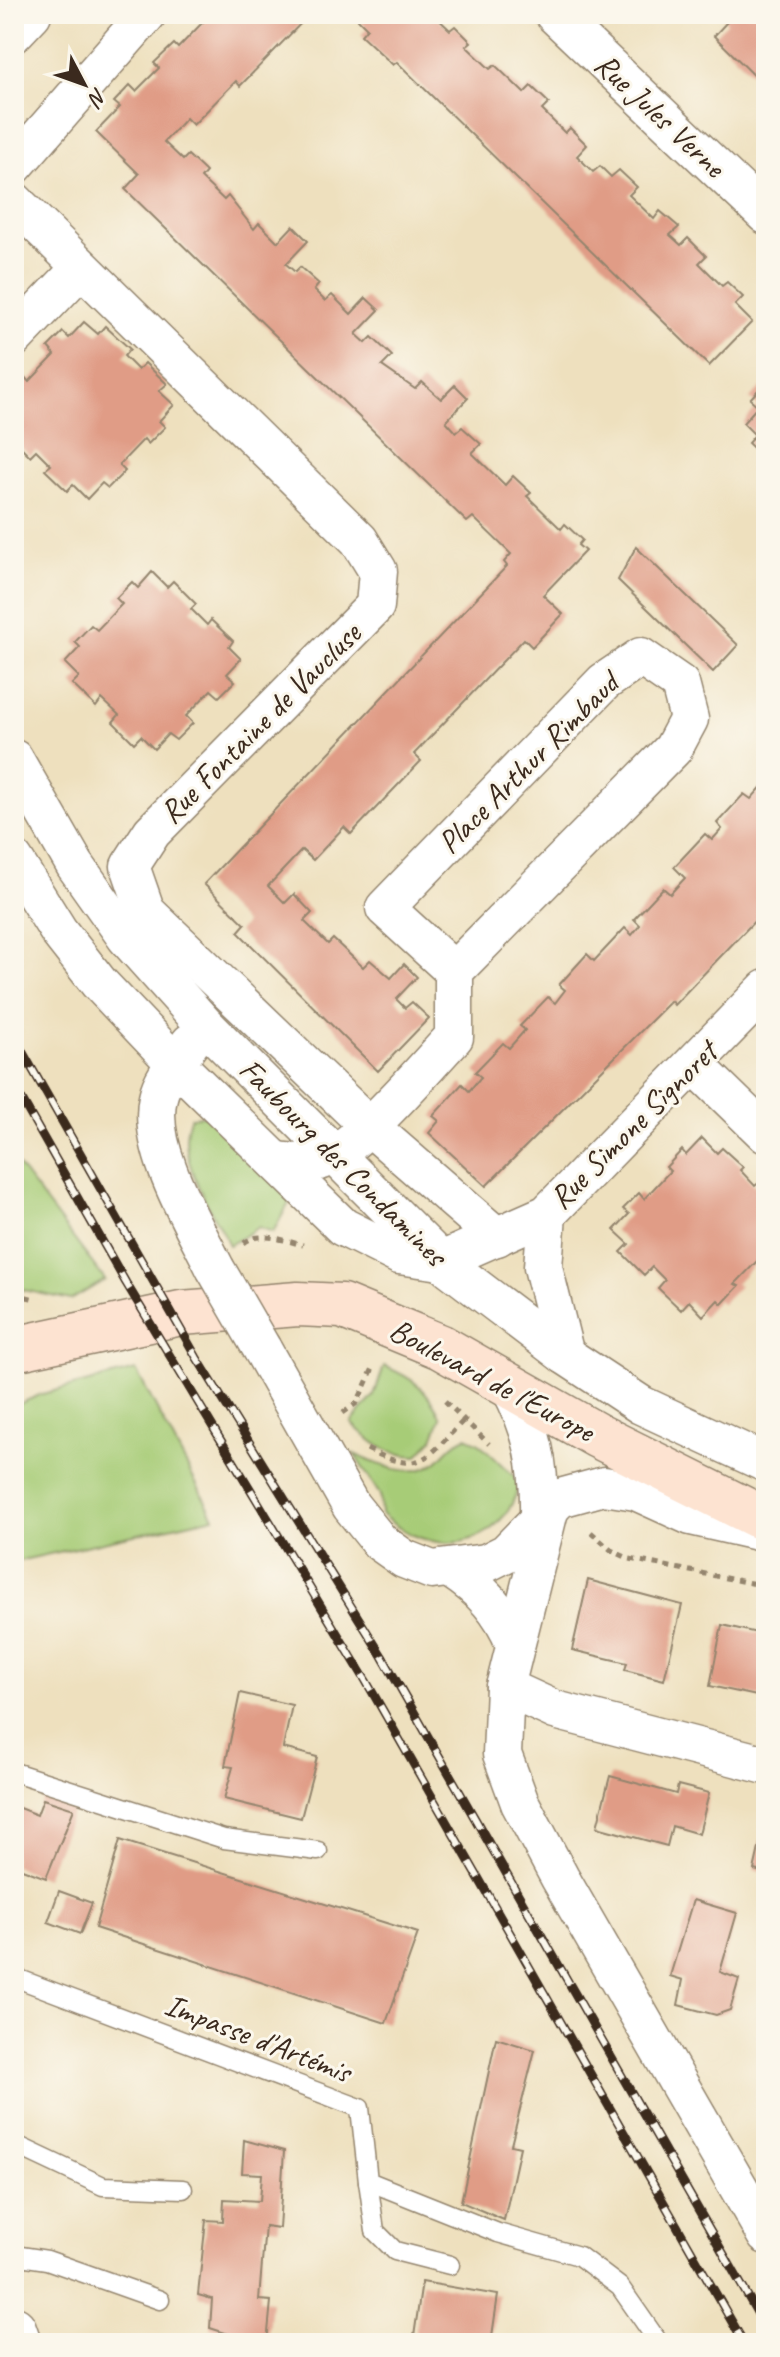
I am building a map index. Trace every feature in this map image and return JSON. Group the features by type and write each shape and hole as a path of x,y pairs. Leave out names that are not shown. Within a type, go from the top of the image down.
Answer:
{"main road":[{"name":"Boulevard de l'Europe","path":"14,1349 181,1313 298,1304 342,1306 428,1341 676,1478 766,1520"}],"street":[{"path":"14,33 32,14"},
{"path":"14,166 147,14"},
{"name":"Rue Jules Verne","path":"561,16 766,215"},
{"name":"Rue Fontaine de Vaucluse","path":"14,201 359,540 378,571 375,606 152,832 130,866 146,912 368,1125 497,1237"},
{"path":"14,338 81,268"},
{"name":"Place Arthur Rimbaud","path":"641,657 680,684 689,719 673,749 454,971 385,908 604,682 641,657"},
{"name":"Faubourg des Condamines","path":"14,759 75,865 126,937 203,1023 441,1261 565,1355 641,1405 766,1463"},
{"path":"14,860 59,932 99,983 176,1064 343,1227 399,1255 441,1261"},
{"path":"276,1161 321,1161 335,1153 368,1125 454,1037 454,971"},
{"name":"Rue Simone Signoret","path":"441,1261 547,1214 766,989"},
{"path":"203,1023 158,1096 159,1137 185,1206 215,1268 351,1506 380,1542 404,1559 432,1570 452,1570 486,1563 506,1553 544,1511 571,1493 604,1486 636,1491 691,1516 766,1533"},
{"path":"694,1064 766,1134"},
{"path":"547,1214 543,1267 565,1355"},
{"path":"509,1385 525,1415 537,1453 544,1511 505,1687 502,1754 520,1803 766,2235"},
{"path":"452,1570 483,1591 505,1621 515,1644"},
{"path":"505,1687 555,1710 766,1765"},
{"path":"14,2329 19,2343"}],"lane":[{"path":"14,1772 224,1839 318,1851"},
{"name":"Impasse d'Artémis","path":"14,1977 360,2108 368,2181"},
{"path":"14,2144 103,2186 183,2189"},
{"path":"450,2265 395,2251 375,2231 368,2181 498,2233 579,2256 620,2287 659,2343"},
{"path":"14,2255 47,2260 160,2300"}],"path":[{"path":"332,1422 357,1403 379,1354"},
{"path":"435,1390 463,1421 494,1448"},
{"path":"363,1448 386,1459 412,1464 427,1459 463,1421"},
{"path":"599,1540 630,1559 766,1586"}],"green space":[{"path":"212,1115 292,1198 273,1232 259,1227 229,1245 204,1199 190,1165 186,1132 191,1117"},
{"path":"14,1160 105,1280 71,1300 14,1288"},
{"path":"384,1366 418,1386 431,1399 441,1418 433,1439 417,1456 380,1447 351,1423 374,1396"},
{"path":"136,1370 214,1517 14,1562 14,1406 42,1394"},
{"path":"466,1437 478,1442 520,1482 511,1506 498,1523 481,1535 462,1542 442,1542 421,1538 381,1514 380,1495 354,1454 396,1469 418,1470 437,1461"}],"building":[{"path":"197,14 310,14 240,86 236,81 193,125 186,118 164,142 183,160 188,155 206,172 201,178 224,200 228,196 254,229 259,223 278,242 293,226 308,241 286,264 295,272 300,267 319,284 314,290 325,301 332,295 351,314 366,298 379,310 356,334 366,343 372,337 392,356 382,366 415,389 422,382 441,399 455,385 468,398 446,421 456,432 462,427 481,444 472,453 505,485 513,476 531,493 527,496 561,529 565,524 582,540 578,545 585,551 543,595 563,614 532,647 524,639 414,754 421,761 351,834 344,827 313,860 302,850 268,886 285,903 294,894 312,913 304,921 328,944 333,939 363,967 370,960 391,978 404,964 417,977 396,999 405,1008 412,1002 429,1018 378,1071 238,932 245,924 204,884 507,566 504,562 511,554 473,517 467,522 125,189 139,174 96,132 120,107 114,102 130,85 136,91 159,68 154,63 174,44 178,48 204,21"},
{"path":"353,14 433,14 450,30 455,26 471,42 466,46 490,69 495,65 524,93 531,86 549,103 542,110 565,133 570,128 587,145 577,156 593,172 600,166 611,177 619,170 637,187 629,195 654,219 660,211 679,227 670,235 681,245 688,238 706,256 699,263 722,286 727,282 743,297 735,305 752,322 709,366 397,62 393,65 361,35 367,28"},
{"path":"719,14 766,14 766,87 714,36 727,22"},
{"path":"84,322 98,334 105,326 130,349 124,356 138,370 145,363 167,384 159,391 174,405 159,421 165,427 148,444 144,439 119,465 125,471 108,488 102,483 87,499 73,485 67,491 45,470 51,465 36,450 30,456 14,440 14,385 23,375 29,382 55,355 48,347 63,332 69,338"},
{"path":"761,387 766,392 766,460 748,443 755,435 743,423 758,406 750,399"},
{"path":"636,547 738,645 713,672 618,580"},
{"path":"152,572 167,587 173,581 196,604 191,609 207,625 211,620 233,641 229,647 241,659 227,674 235,681 219,697 211,690 186,716 193,723 176,740 168,734 154,749 141,736 134,743 113,722 119,715 102,699 96,707 72,684 79,677 65,663 80,647 75,642 91,625 97,630 122,604 116,598 132,582 138,588"},
{"path":"766,782 766,909 674,1005 671,1001 486,1186 429,1133 439,1121 433,1116 462,1084 469,1091 481,1077 475,1072 503,1043 509,1048 525,1030 520,1026 548,997 555,1003 565,990 559,985 587,954 594,961 625,928 632,935 640,925 634,919 663,888 670,894 685,878 674,867 705,834 712,840 722,829 717,823 744,794 751,799"},
{"path":"702,1138 717,1153 722,1148 743,1167 740,1170 755,1186 761,1181 766,1185 766,1259 761,1257 735,1284 739,1286 722,1304 718,1300 703,1316 689,1301 681,1310 658,1288 665,1280 652,1267 644,1275 621,1252 629,1244 614,1230 629,1214 623,1209 639,1193 644,1199 670,1171 666,1167 682,1150 686,1155"},
{"path":"588,1580 682,1605 664,1680 625,1670 627,1663 572,1650"},
{"path":"722,1625 766,1635 766,1698 710,1686"},
{"path":"240,1693 292,1705 283,1748 317,1757 301,1818 224,1799 233,1767 225,1766"},
{"path":"610,1776 676,1794 678,1785 709,1793 699,1834 672,1826 667,1846 597,1827"},
{"path":"43,1799 74,1809 46,1878 14,1866 14,1806 37,1815"},
{"path":"766,1822 766,1873 754,1870"},
{"path":"120,1840 418,1933 386,2023 95,1928"},
{"path":"59,1891 92,1903 80,1934 48,1922"},
{"path":"693,1900 737,1913 720,1972 739,1979 730,2010 716,2015 678,2005 683,1980 670,1976"},
{"path":"496,2038 535,2050 511,2145 520,2147 504,2220 461,2202"},
{"path":"244,2140 284,2151 279,2228 265,2226 259,2300 271,2301 267,2343 256,2343 210,2328 212,2299 198,2295 206,2220 223,2221 224,2199 260,2201 262,2174 242,2173"},
{"path":"422,2282 498,2295 491,2343 413,2343"}],"railway":[{"path":"14,1037 197,1358 382,1656 766,2328"},
{"path":"14,1086 126,1283 366,1681 744,2343"}]}
